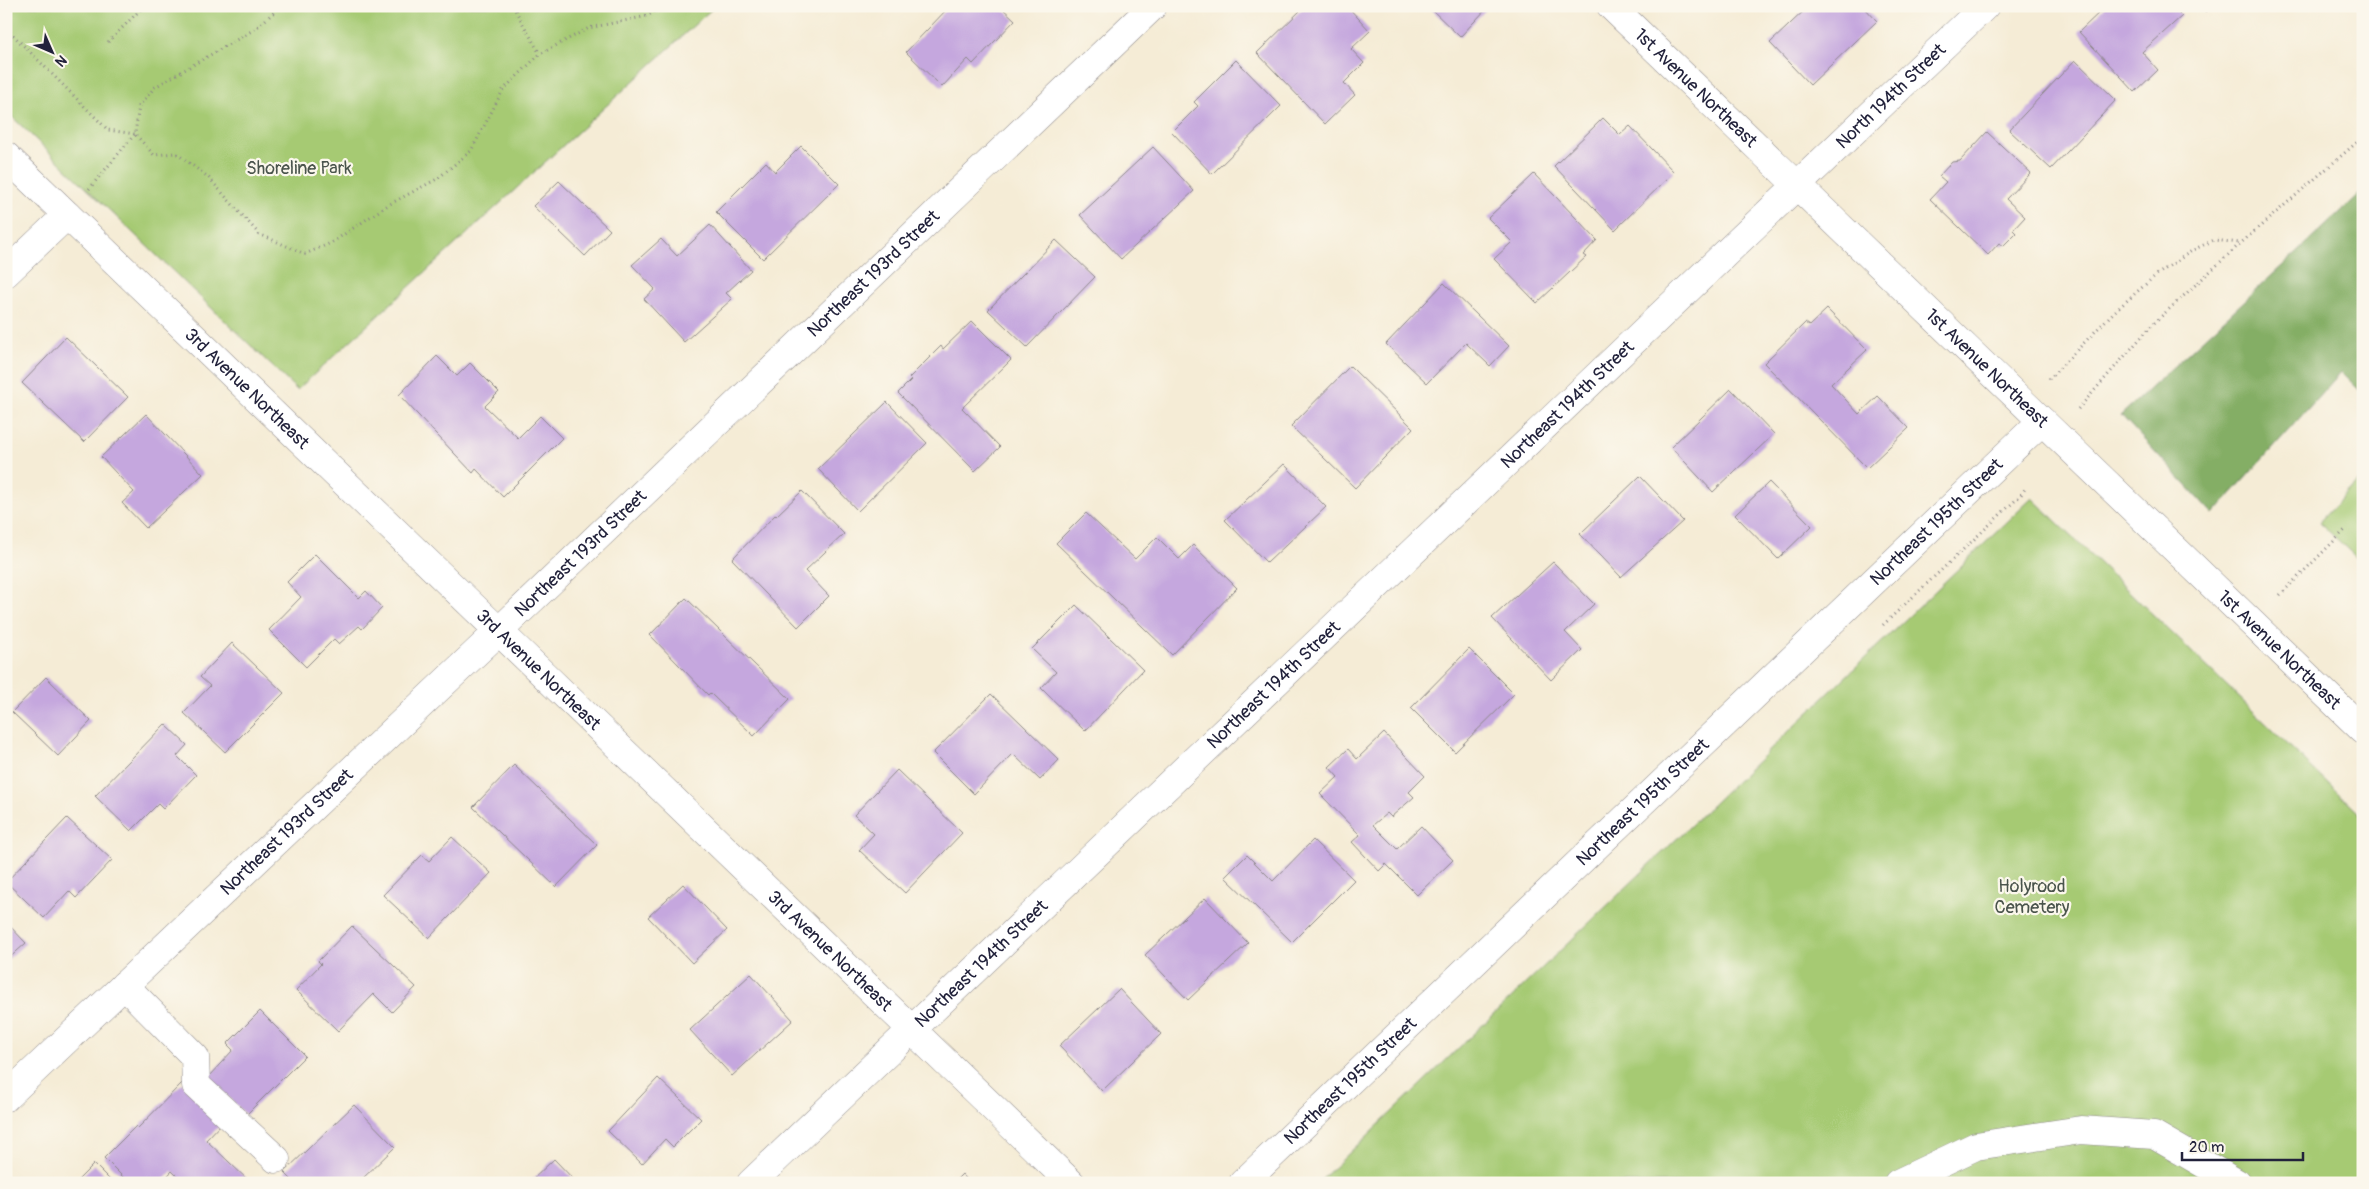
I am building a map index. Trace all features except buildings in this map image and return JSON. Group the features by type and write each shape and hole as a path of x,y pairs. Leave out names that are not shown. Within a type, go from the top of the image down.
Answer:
{"street":[{"name":"Northeast 193rd Street","path":"6,1097 499,631 1153,6"},
{"name":"1st Avenue Northeast","path":"1611,6 1796,187 2363,730"},
{"name":"North 194th Street","path":"1796,187 1985,6"},
{"name":"3rd Avenue Northeast","path":"6,156 1071,1183"},
{"name":"Northeast 194th Street","path":"751,1183 1796,187"},
{"path":"6,273 68,215"},
{"name":"Northeast 195th Street","path":"1244,1183 2033,413"},
{"path":"124,985 195,1057 196,1085 276,1159"},
{"path":"1898,1183 1976,1146 2081,1130 2154,1135 2237,1183"}],"path":[{"path":"108,42 144,6"},
{"path":"68,215 135,134 139,106 155,87 255,30 282,6"},
{"path":"513,6 540,54"},
{"path":"6,28 108,130 135,134 154,155 176,153 208,177 259,234 305,254 331,243 388,205 437,179 472,151 503,90 540,54 589,28 647,16 664,6"},
{"path":"2081,404 2153,324 2241,243 2363,137"},
{"path":"2033,413 2113,313 2155,276 2193,250 2214,240 2241,243"},
{"path":"2280,595 2346,530"}],"green space":[{"name":"Shoreline Park","path":"6,6 715,6 297,390 6,111"},
{"path":"2363,191 2363,394 2341,372 2213,514 2121,415"},
{"path":"2363,476 2363,564 2319,522"},
{"name":"Holyrood Cemetery","path":"2032,498 2363,817 2363,1183 1318,1183"}]}
